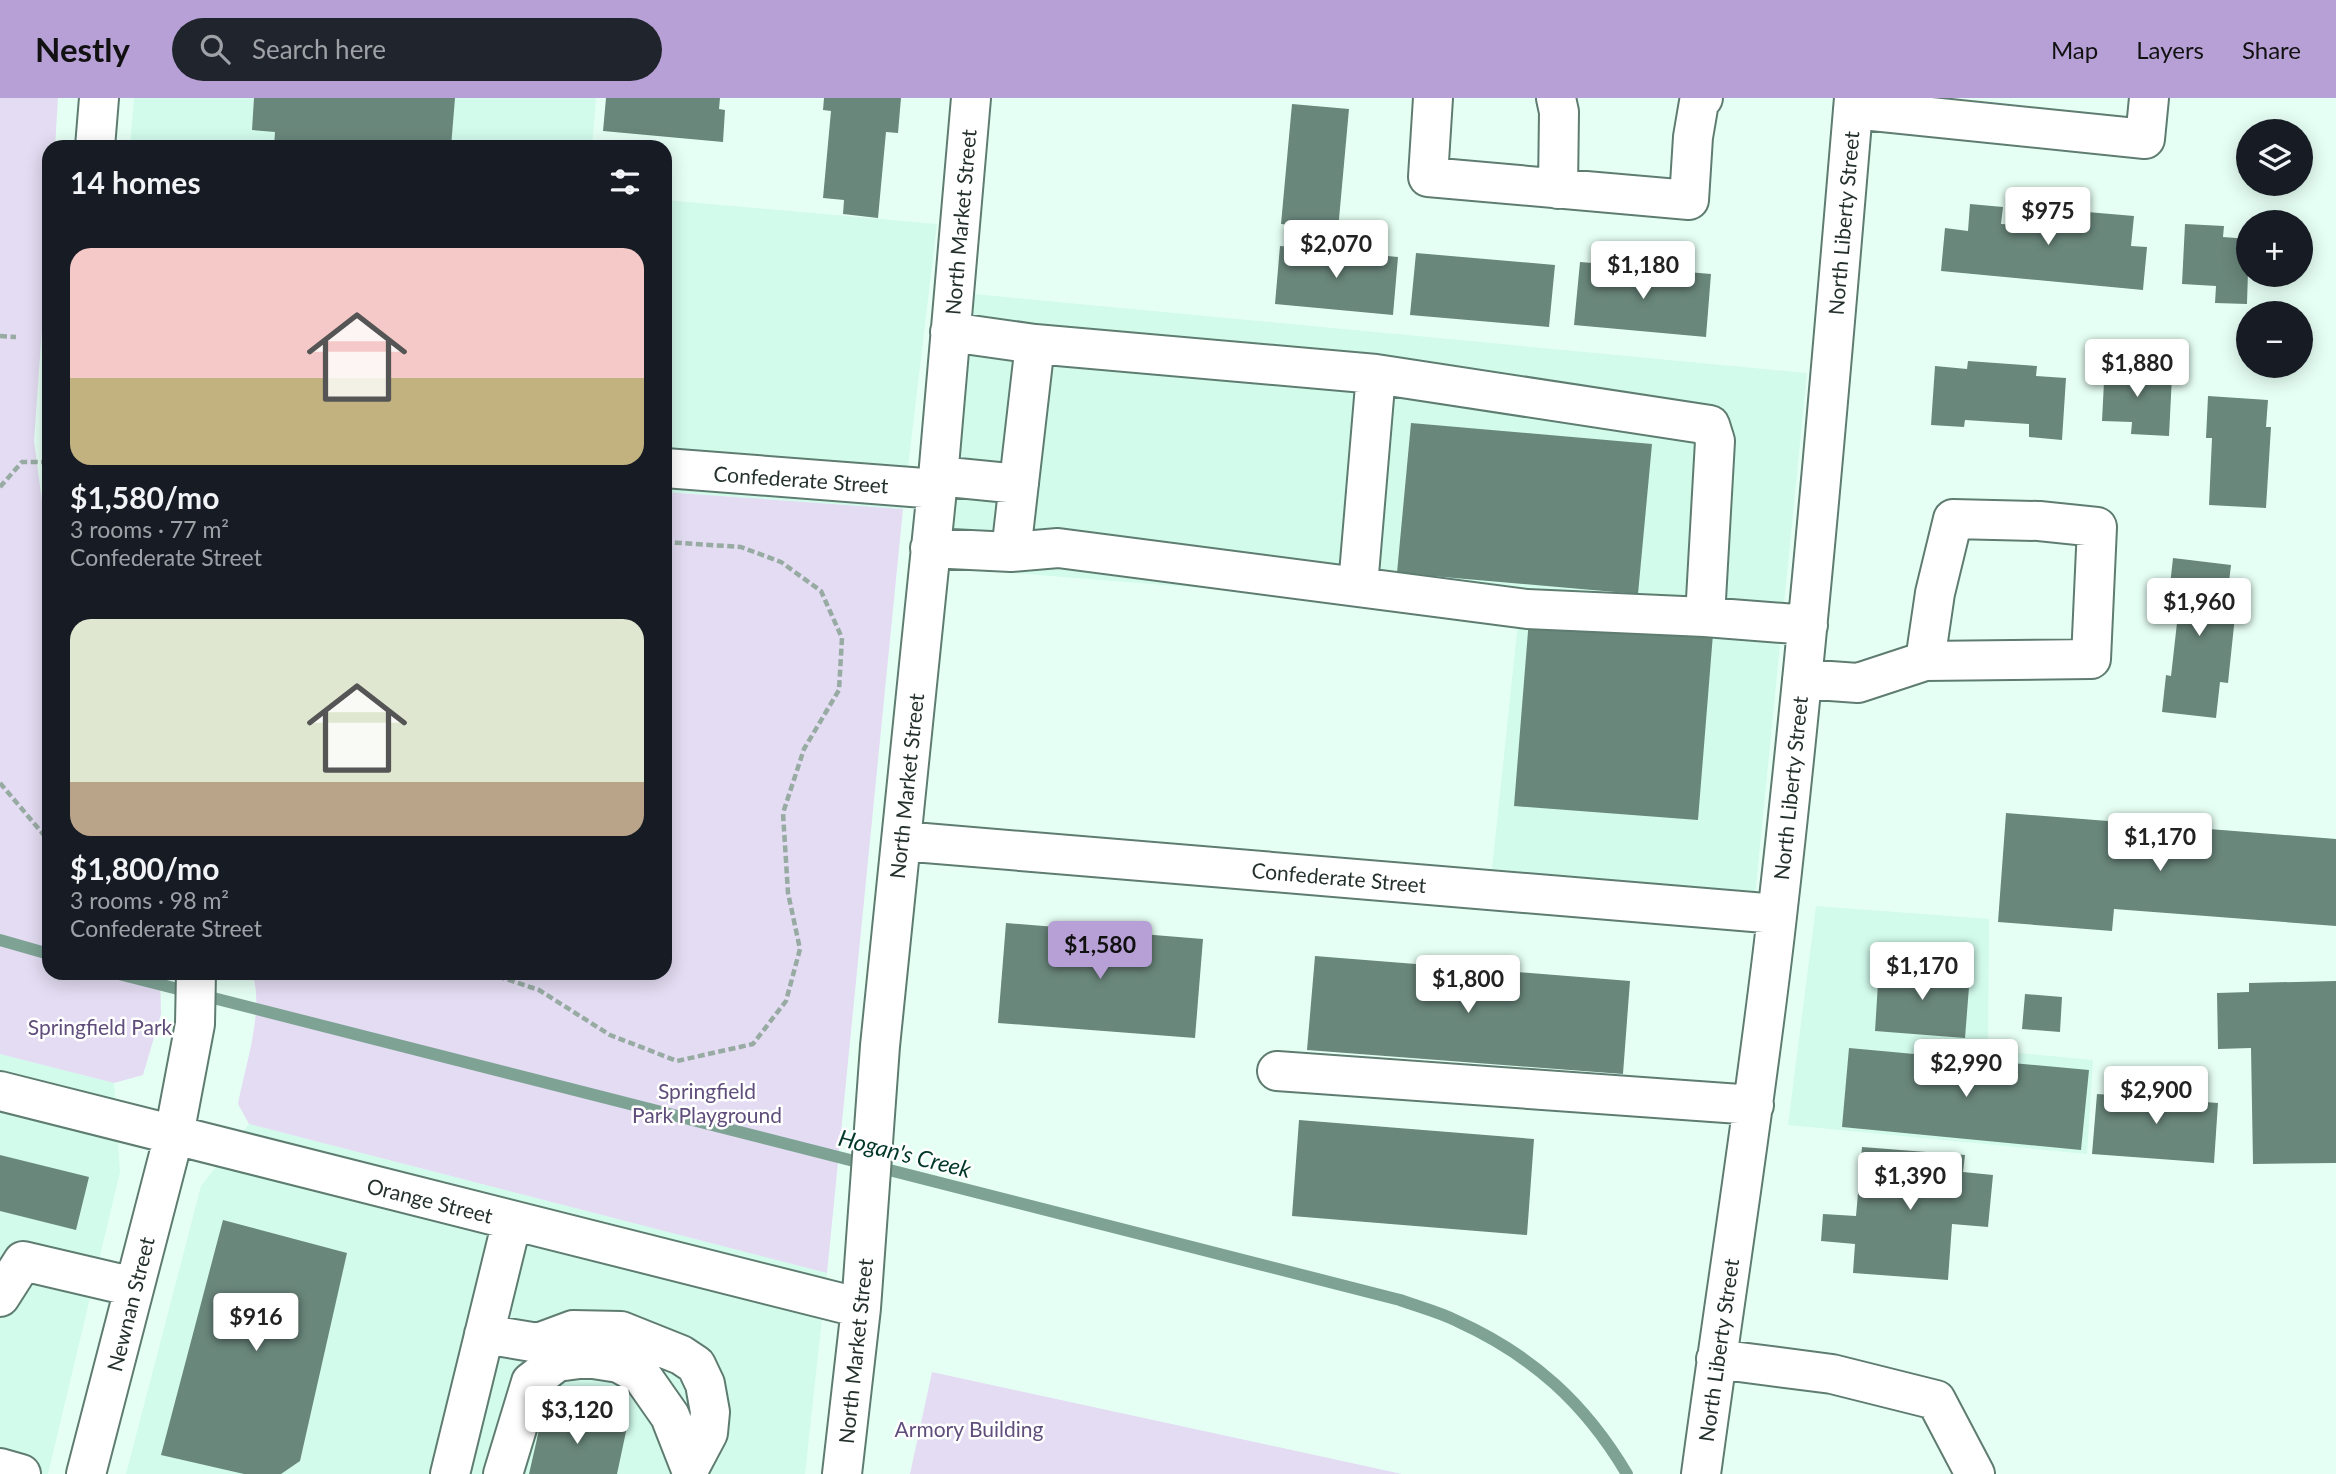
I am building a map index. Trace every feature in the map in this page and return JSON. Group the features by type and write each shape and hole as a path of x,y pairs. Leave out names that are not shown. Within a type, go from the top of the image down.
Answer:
{"street":[{"path":"96,140 99,98"},
{"name":"North Market Street","path":"842,1474 861,1308 880,1046 937,483 971,98"},
{"path":"1433,98 1428,177 1689,200 1693,137 1699,102 1703,98"},
{"path":"1556,98 1559,113 1558,188"},
{"path":"1854,104 1952,108 2145,139 2150,98"},
{"name":"North Liberty Street","path":"1701,1474 1754,1105 1777,914 1808,625 1854,104"},
{"path":"950,332 1035,344 1376,374 1710,425 1715,441 1705,617"},
{"path":"1011,552 1035,344"},
{"path":"1358,586 1376,374"},
{"name":"Confederate Street","path":"672,468 937,483 1019,484"},
{"path":"1802,679 1858,683 1925,661 2091,659 2097,527 2039,521 1953,519 1935,593 1925,661"},
{"path":"930,548 1011,552 1058,548 1527,608 1808,625"},
{"name":"Confederate Street","path":"901,841 1777,914"},
{"name":"Newnan Street","path":"86,1474 174,1135 195,1024 196,980"},
{"path":"1277,1071 1754,1105"},
{"name":"Orange Street","path":"0,1091 861,1308"},
{"path":"450,1474 512,1221"},
{"path":"0,1297 23,1261 134,1286"},
{"path":"484,1334 538,1343 573,1330 621,1331 681,1355 696,1365 705,1384 710,1412 708,1433 690,1467 670,1416 642,1376 620,1363 587,1358 557,1362 531,1382 503,1474"},
{"path":"1716,1359 1832,1374 1936,1400 1975,1474"},
{"path":"0,1468 21,1474"}],"path":[{"path":"0,336 16,337"},
{"path":"0,487 22,462 42,462"},
{"path":"509,980 538,990 610,1035 677,1061 752,1044 786,1001 800,948 788,893 783,813 804,749 839,690 842,638 821,591 781,562 741,547 672,542"},
{"path":"0,783 42,833"}],"shaded area":[{"path":"134,98 596,98 593,140 131,140"},
{"path":"672,201 937,224 903,509 672,492"},
{"path":"974,294 1807,373 1755,896 1492,869 1519,613 948,568"},
{"path":"1816,906 1989,919 1988,1050 2093,1060 2087,1154 1788,1125"},
{"path":"0,1054 114,1083 120,1172 48,1474 0,1474"},
{"path":"249,1124 827,1273 805,1474 126,1474 201,1186"}],"green space":[{"name":"Springfield Park","path":"0,98 58,98 55,140 42,140 42,328 34,441 42,501 42,980 160,980 161,1014 143,1075 114,1083 0,1054"},
{"name":"Springfield Park Playground","path":"672,492 903,509 827,1273 249,1124 238,1104 255,1020 254,980 672,980"},
{"name":"Armory Building","path":"932,1372 1402,1474 910,1474"}],"building":[{"path":"254,98 455,98 452,140 274,140 275,132 252,130"},
{"path":"606,98 720,98 719,109 725,110 723,142 603,131"},
{"path":"824,98 901,98 898,133 886,132 878,218 843,214 844,200 823,198 831,111 823,110"},
{"path":"1292,104 1349,109 1338,230 1281,224"},
{"path":"1970,204 2003,207 2001,224 2018,225 2019,206 2134,216 2131,246 2147,247 2143,290 1941,271 1945,228 1968,231"},
{"path":"2185,224 2224,226 2223,237 2236,238 2236,287 2248,287 2247,301 2215,303 2216,286 2182,284"},
{"path":"1280,246 1398,257 1393,315 1275,304"},
{"path":"1416,253 1555,265 1549,327 1410,315"},
{"path":"1580,262 1617,265 1615,273 1675,278 1676,271 1711,274 1706,337 1574,325"},
{"path":"1968,361 2037,366 2036,376 2066,378 2062,440 2029,437 2029,424 1965,420 1964,427 1931,425 1935,366 1967,369"},
{"path":"2105,362 2141,364 2140,374 2172,376 2169,436 2131,434 2132,422 2102,421"},
{"path":"2208,396 2268,400 2266,427 2271,427 2266,508 2209,505 2212,438 2206,438"},
{"path":"1411,423 1652,444 1638,594 1397,573"},
{"path":"2173,558 2231,565 2225,616 2235,616 2228,683 2220,682 2216,718 2162,712 2166,675 2171,676 2178,614 2167,612"},
{"path":"1529,619 1713,634 1698,820 1514,806"},
{"path":"2006,813 2336,839 2336,926 2114,909 2112,931 1998,922"},
{"path":"1006,923 1203,939 1195,1038 998,1023"},
{"path":"1315,956 1630,981 1623,1074 1307,1050"},
{"path":"1879,967 1970,974 1965,1038 1875,1031"},
{"path":"2336,981 2336,1163 2253,1164 2251,1048 2218,1049 2217,993 2249,992 2249,983"},
{"path":"2025,994 2062,997 2060,1032 2022,1029"},
{"path":"1849,1048 2089,1070 2081,1150 1842,1127"},
{"path":"2140,1082 2181,1085 2179,1100 2218,1103 2214,1163 2092,1154 2097,1094 2139,1097"},
{"path":"1299,1120 1534,1139 1527,1235 1292,1216"},
{"path":"1862,1147 1965,1155 1963,1172 1993,1175 1988,1227 1952,1224 1948,1280 1853,1273 1855,1244 1821,1241 1823,1214 1856,1216"},
{"path":"0,1155 89,1177 76,1230 0,1211"},
{"path":"223,1220 347,1253 300,1461 281,1474 244,1474 161,1455"},
{"path":"544,1408 627,1427 617,1474 529,1474"}],"waterway":[{"name":"Hogan's Creek","path":"0,940 42,952"},
{"name":"Hogan's Creek","path":"143,980 1400,1300 1436,1312 1484,1334 1533,1366 1575,1403 1611,1448 1627,1474"}]}
